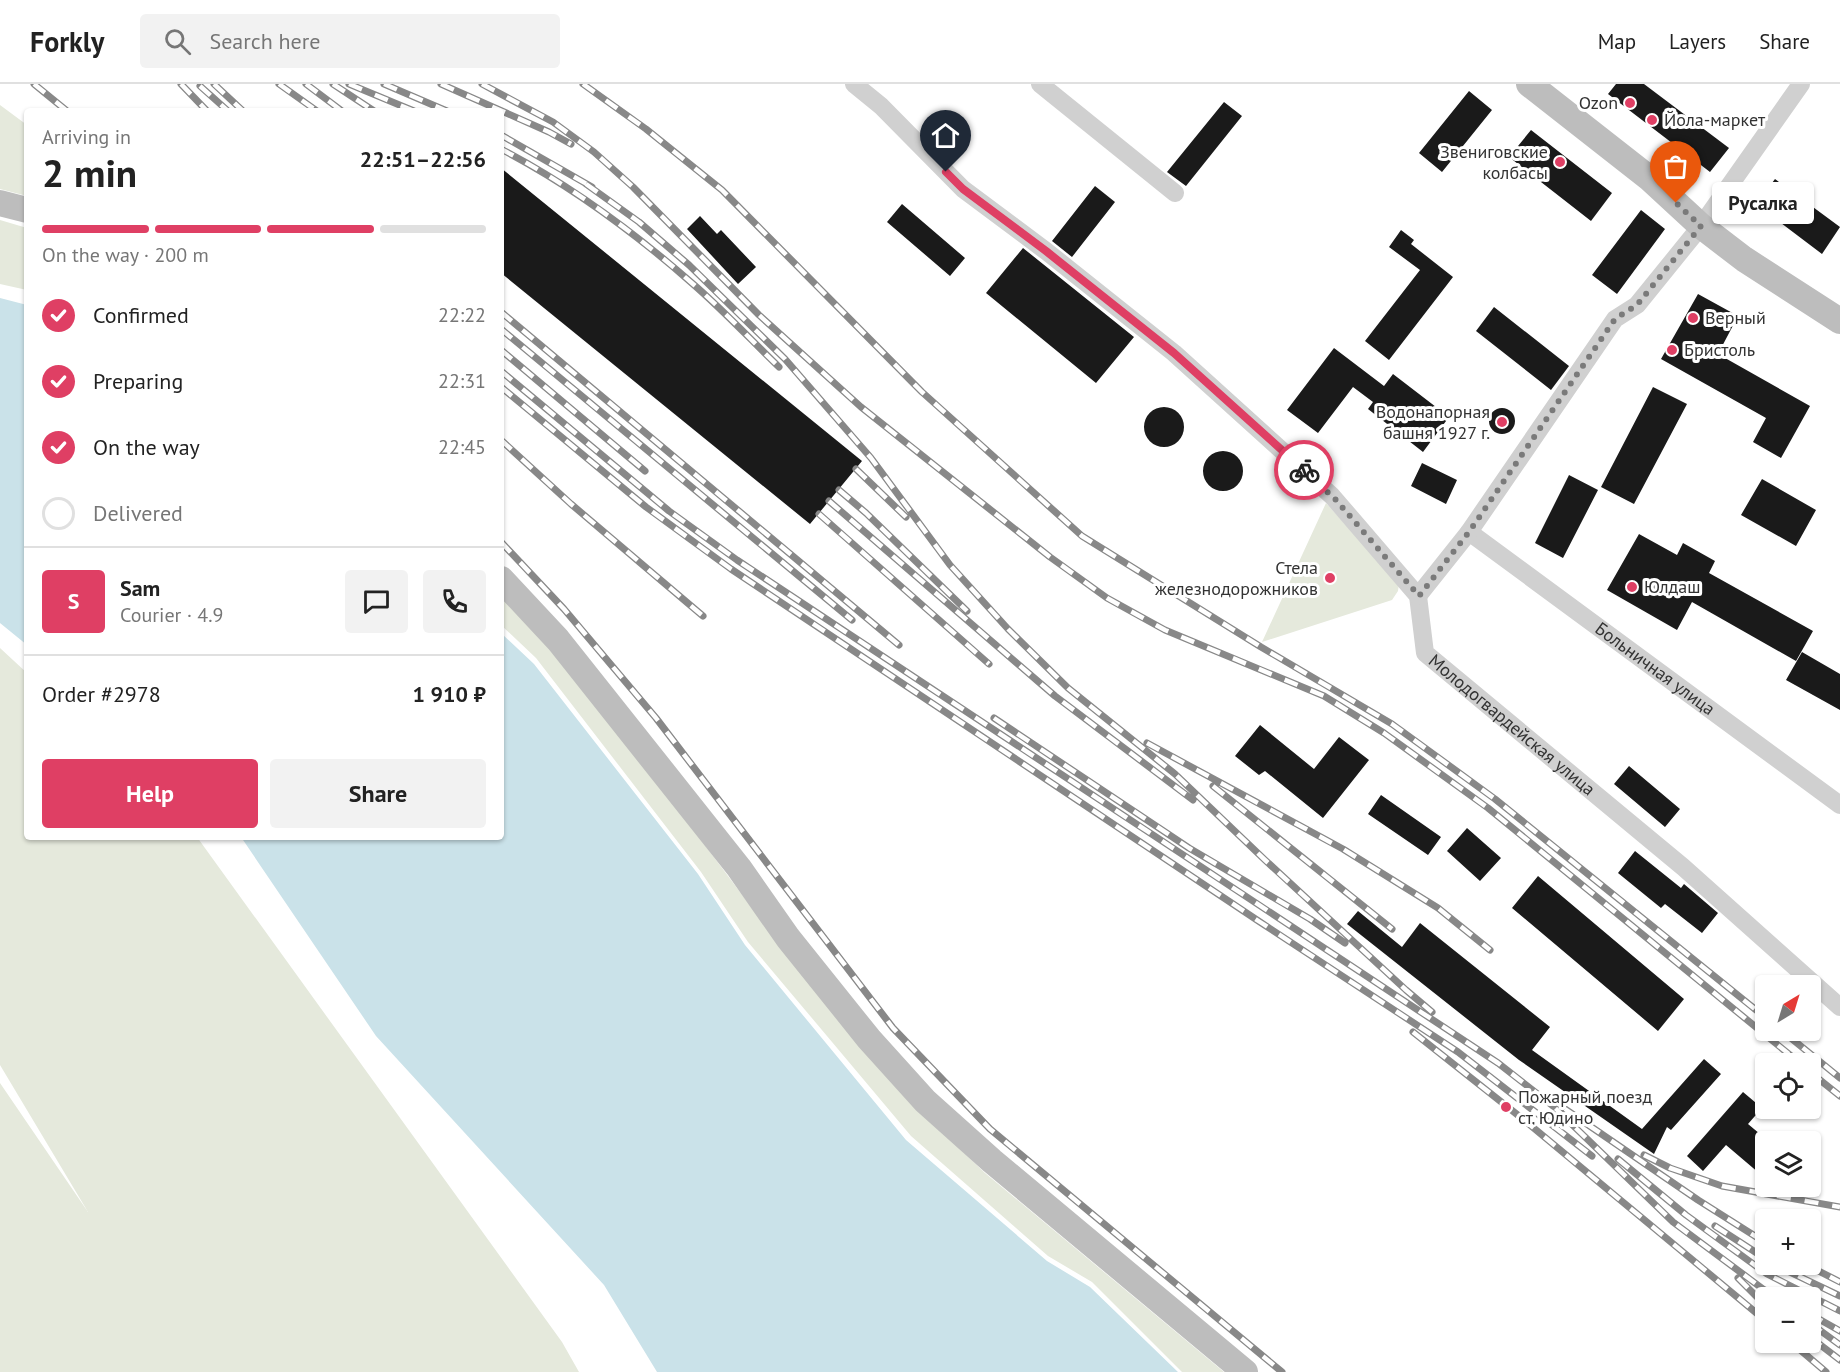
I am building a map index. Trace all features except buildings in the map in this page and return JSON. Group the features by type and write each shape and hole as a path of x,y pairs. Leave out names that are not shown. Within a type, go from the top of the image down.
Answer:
{"main road":[{"path":"1530,84 1649,178 1701,226 1744,259 1840,321"},
{"path":"0,203 24,209"},
{"path":"504,582 558,640 738,868 788,938 869,1039 925,1101 992,1161 1245,1372"}],"street":[{"path":"854,84 881,106 963,189 1046,251 1174,353 1265,434 1336,500 1419,596 1469,532 1615,319 1637,305 1701,226 1801,84"},
{"path":"1040,84 1175,193"},
{"name":"Больничная улица","path":"1469,532 1840,805"},
{"name":"Молодогвардейская улица","path":"1419,596 1425,653 1683,867 1840,1007"}],"shaded area":[{"path":"0,105 24,123 24,195 0,189"},
{"path":"0,220 24,227 24,289 0,284"},
{"path":"1326,503 1399,584 1398,591 1392,600 1262,642"},
{"path":"504,599 549,647 662,788 773,936 917,1108 985,1173 1224,1372 1182,1372 1092,1282 1048,1256 911,1136 748,942 701,872 536,658 504,628"},
{"path":"0,648 24,670 24,840 199,840 562,1342 579,1372 0,1372 0,1083 88,1212 0,1065"}],"water":[{"path":"0,298 24,304 24,643 0,623"},
{"path":"504,636 534,664 698,874 745,945 906,1140 1047,1261 1090,1287 1178,1372 657,1372 604,1285 376,1036 243,840 504,840"}],"railway":[{"path":"34,84 63,108"},
{"path":"181,84 204,108"},
{"path":"214,84 240,108"},
{"path":"279,84 313,108"},
{"path":"306,84 338,108"},
{"path":"333,84 369,108"},
{"path":"349,84 407,108"},
{"path":"384,84 440,108"},
{"path":"441,84 495,108"},
{"path":"482,84 553,122 594,152 633,187 759,315 861,407 1050,557 1107,598 1165,630 1324,696 1384,733 1488,808 1788,1053"},
{"path":"583,84 646,129 722,190 922,392 1082,536 1261,647 1392,724 1495,799 1755,1009"},
{"path":"200,86 225,108"},
{"path":"504,112 571,144"},
{"path":"504,137 592,187"},
{"path":"504,151 577,194 648,246 726,314 779,367"},
{"path":"586,184 639,222 689,265 785,359 871,458 950,565 1008,629 1068,688 1175,774 1265,860 1432,1012"},
{"path":"504,315 899,645"},
{"path":"504,331 852,620"},
{"path":"504,353 645,471"},
{"path":"504,374 669,511 737,560 1498,1063 1553,1106 1673,1222 1760,1287"},
{"path":"504,389 646,507 731,569 1458,1052 1592,1156"},
{"path":"504,443 571,504 703,616"},
{"path":"856,469 906,517"},
{"path":"839,490 866,513 967,611"},
{"path":"829,501 1055,696 1193,800"},
{"path":"819,514 989,664"},
{"path":"504,545 564,609 656,718 893,1028 990,1129 1282,1372"},
{"path":"994,718 1189,848 1310,919 1345,943"},
{"path":"1147,743 1343,849 1438,908 1490,950"},
{"path":"1213,786 1392,929"},
{"path":"1413,1032 1524,1120 1755,1312"},
{"path":"1795,1041 1840,1078"},
{"path":"1821,1081 1840,1096"},
{"path":"1565,1109 1755,1236"},
{"path":"1644,1155 1670,1168 1722,1186 1840,1207"},
{"path":"1618,1159 1686,1215 1767,1274 1840,1311"},
{"path":"1715,1226 1755,1252"},
{"path":"1821,1272 1840,1282"},
{"path":"1796,1275 1840,1296"},
{"path":"1738,1278 1755,1295"},
{"path":"1821,1320 1840,1331"},
{"path":"1821,1331 1840,1345"},
{"path":"1821,1345 1840,1360"},
{"path":"1804,1353 1826,1372"}],"way so far":[{"path":"1304,470 1336,500 1419,596 1469,532 1615,319 1637,305 1701,226 1676,203"}],"place":[{"name":"Ozon","path":"1630,103"},
{"name":"Йола-маркет","path":"1652,120"},
{"name":"Звениговские колбасы","path":"1560,162"},
{"name":"Русалка","path":"1676,203"},
{"name":"Верный","path":"1693,318"},
{"name":"Бристоль","path":"1672,350"},
{"name":"Водонапорная башня 1927 г.","path":"1502,422"},
{"name":"Стела железнодорожников","path":"1330,578"},
{"name":"Юлдаш","path":"1632,587"},
{"name":"Пожарный поезд ст. Юдино","path":"1506,1107"}],"route":[{"path":"946,172 963,189 1046,251 1174,353 1304,470"}]}
